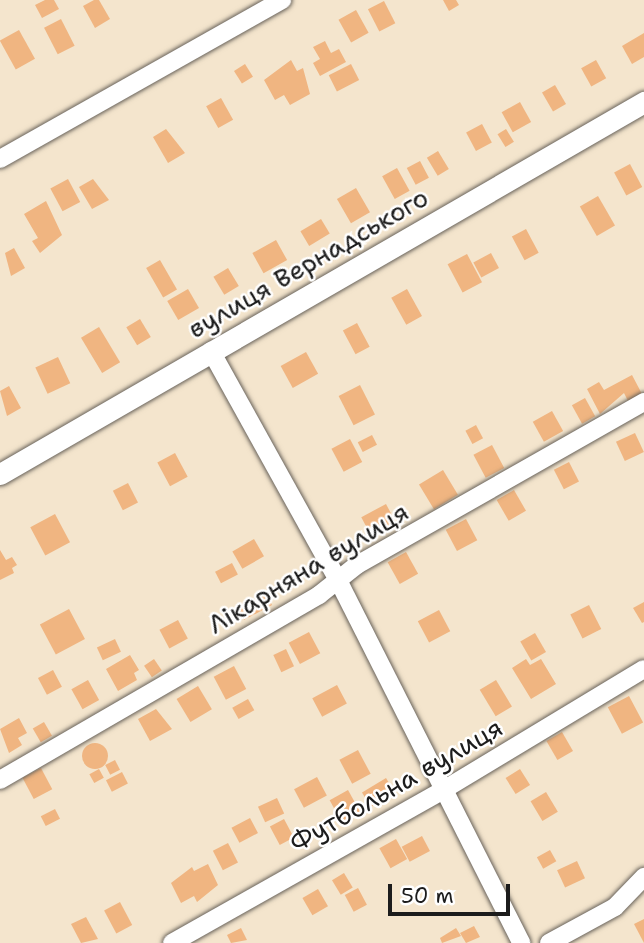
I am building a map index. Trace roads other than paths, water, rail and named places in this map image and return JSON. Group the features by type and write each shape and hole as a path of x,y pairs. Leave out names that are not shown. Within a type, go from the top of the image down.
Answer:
{"street":[{"path":"0,159 282,0"},
{"name":"вулиця Вернадського","path":"0,474 644,102"},
{"path":"211,351 338,580 521,943"},
{"name":"Лікарняна вулиця","path":"0,780 644,402"},
{"name":"Футбольна вулиця","path":"172,943 445,789 644,669"},
{"path":"549,943 615,907 644,877"}]}
